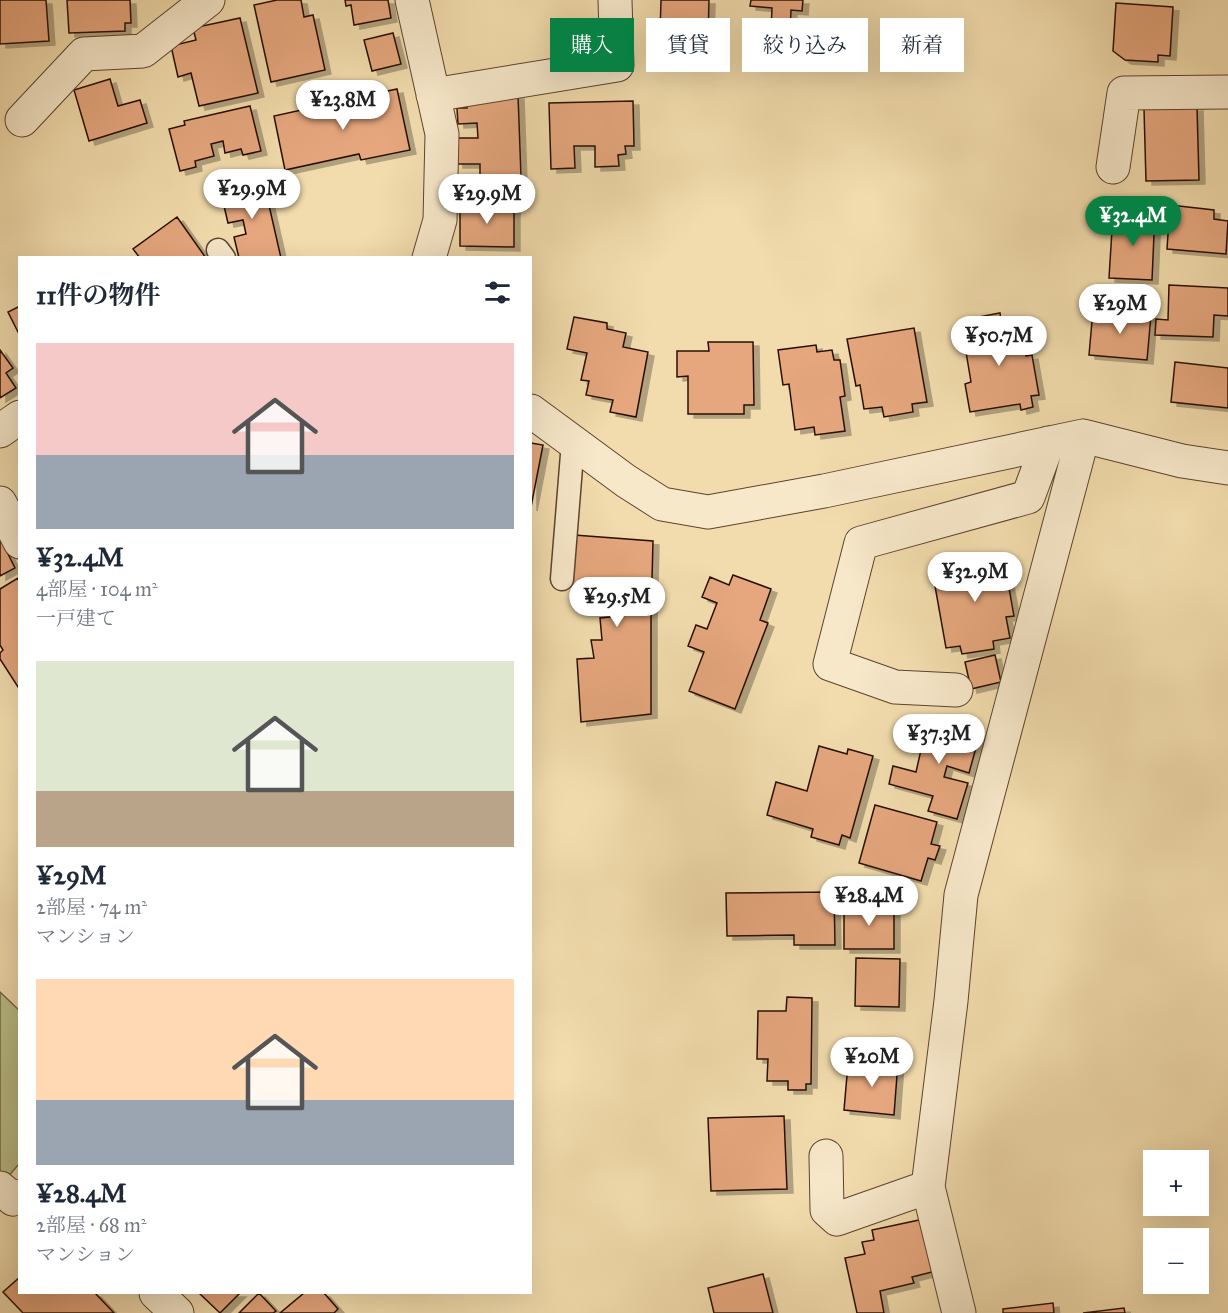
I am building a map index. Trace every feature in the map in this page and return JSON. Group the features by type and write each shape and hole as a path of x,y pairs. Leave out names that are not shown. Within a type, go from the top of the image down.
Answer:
{"street":[{"path":"22,120 84,54 143,51 208,0"},
{"path":"412,0 442,134 440,220 430,256"},
{"path":"433,95 617,65 615,0"},
{"path":"1113,167 1124,93 1228,92"},
{"path":"532,412 626,481 662,504 708,512 844,487 1083,436 1182,461 1228,468"},
{"path":"0,431 18,418"},
{"path":"959,1313 928,1187 951,1001 961,896 1083,436"},
{"path":"957,690 895,687 830,664 861,543 1028,497 1048,443"},
{"path":"0,503 18,538"},
{"path":"826,1155 828,1210 837,1219 928,1187"},
{"path":"0,1188 13,1199 18,1197"},
{"path":"157,1294 177,1313"}],"lane":[{"path":"562,579 573,442"}],"green space":[{"path":"0,992 18,1009 18,1165 6,1179 0,1174"}],"building":[{"path":"0,0 46,0 49,41 0,44"},
{"path":"67,0 130,0 131,23 125,23 125,31 69,33"},
{"path":"277,0 301,0 304,17 313,15 325,70 271,82 254,5"},
{"path":"345,0 388,0 391,18 354,25 351,5 346,6"},
{"path":"661,0 709,0 709,18 660,18"},
{"path":"751,0 803,0 802,11 791,10 791,18 772,18 772,8 750,6"},
{"path":"1116,3 1173,7 1170,56 1158,55 1158,62 1125,60 1113,51"},
{"path":"240,18 258,93 199,106 191,73 178,77 171,46 196,40 193,28"},
{"path":"393,33 401,64 372,71 364,40"},
{"path":"110,79 118,106 140,100 147,123 89,141 74,90"},
{"path":"397,89 410,150 361,160 359,154 285,170 274,116"},
{"path":"518,95 521,177 480,178 480,164 457,164 456,138 478,138 477,123 458,124 457,108 467,108 467,96"},
{"path":"633,101 634,146 625,146 626,154 618,155 619,166 595,167 595,146 574,146 575,168 551,169 549,103"},
{"path":"250,106 261,151 243,155 241,149 225,153 223,141 211,144 214,156 195,161 196,167 180,171 169,129 185,125 184,121"},
{"path":"1197,107 1199,180 1146,181 1144,109"},
{"path":"263,179 281,256 239,256 234,237 246,234 243,220 228,223 220,189"},
{"path":"460,204 514,205 514,247 460,246"},
{"path":"1170,205 1214,210 1214,219 1228,221 1226,254 1167,249"},
{"path":"1123,211 1155,212 1152,280 1109,278 1112,230 1123,230"},
{"path":"177,217 205,256 138,256 133,249"},
{"path":"1169,285 1228,288 1228,316 1214,315 1213,337 1155,335 1156,319 1168,320"},
{"path":"18,307 18,332 8,312"},
{"path":"1093,310 1151,315 1147,360 1089,355"},
{"path":"1000,313 1001,320 1013,317 1017,338 1022,337 1026,356 1032,355 1039,395 1031,396 1033,407 1021,410 1020,404 970,412 965,384 971,382 966,352 973,351 971,342 977,340 973,318"},
{"path":"574,317 607,323 607,329 626,333 623,347 648,352 636,417 610,412 613,400 586,395 589,381 581,380 587,353 567,349"},
{"path":"914,328 927,402 912,404 913,412 884,417 882,407 864,409 860,385 856,386 847,339"},
{"path":"708,342 753,342 754,405 744,405 744,414 688,414 688,376 677,377 677,351 709,351"},
{"path":"816,345 817,352 832,350 834,360 840,360 845,396 840,397 845,431 815,435 814,427 795,430 789,384 783,385 778,350"},
{"path":"0,350 13,368 6,373 16,388 0,398"},
{"path":"1175,362 1228,368 1228,408 1171,402"},
{"path":"532,443 543,445 532,502"},
{"path":"574,535 653,541 651,714 581,722 577,659 594,658 591,640 602,640 600,618 619,616 617,590 571,585"},
{"path":"0,538 15,568 0,576"},
{"path":"1003,554 1014,616 1006,617 1010,638 993,641 994,649 962,654 960,646 946,648 935,586 943,584 939,565"},
{"path":"733,575 771,589 760,620 768,623 735,709 689,691 704,652 688,646 696,625 707,629 717,603 702,597 710,577 729,585"},
{"path":"18,578 18,687 0,659 0,653 3,650 0,645 0,589"},
{"path":"995,655 1001,682 971,689 965,662"},
{"path":"919,716 980,733 969,773 947,766 944,777 968,783 957,819 928,811 933,796 889,784 893,766 916,772 921,750 910,746"},
{"path":"819,746 847,754 848,749 873,756 850,838 842,835 839,845 811,837 813,829 767,815 776,782 807,791"},
{"path":"875,805 937,822 931,844 940,846 935,860 928,858 921,881 859,863"},
{"path":"834,892 835,945 794,945 794,935 727,936 726,893"},
{"path":"844,906 894,906 894,949 844,949"},
{"path":"856,958 900,959 899,1007 855,1006"},
{"path":"787,997 812,998 811,1084 806,1084 806,1090 788,1090 788,1081 767,1081 768,1059 757,1059 758,1011 786,1011"},
{"path":"874,1060 898,1062 894,1115 844,1110 848,1064 873,1066"},
{"path":"784,1116 787,1189 711,1191 708,1118"},
{"path":"924,1219 936,1271 912,1277 914,1283 880,1291 884,1313 857,1313 845,1258 865,1254 862,1242 874,1240 872,1230"},
{"path":"763,1274 773,1313 714,1313 708,1288"},
{"path":"18,1279 18,1294 96,1294 114,1313 23,1313 3,1292"},
{"path":"200,1294 239,1294 220,1313"},
{"path":"258,1294 276,1311 273,1313 239,1313"},
{"path":"303,1294 325,1294 338,1309 334,1313 280,1313"},
{"path":"1053,1303 1054,1313 1003,1313 1003,1309"},
{"path":"1124,1308 1125,1313 1083,1313"}]}
